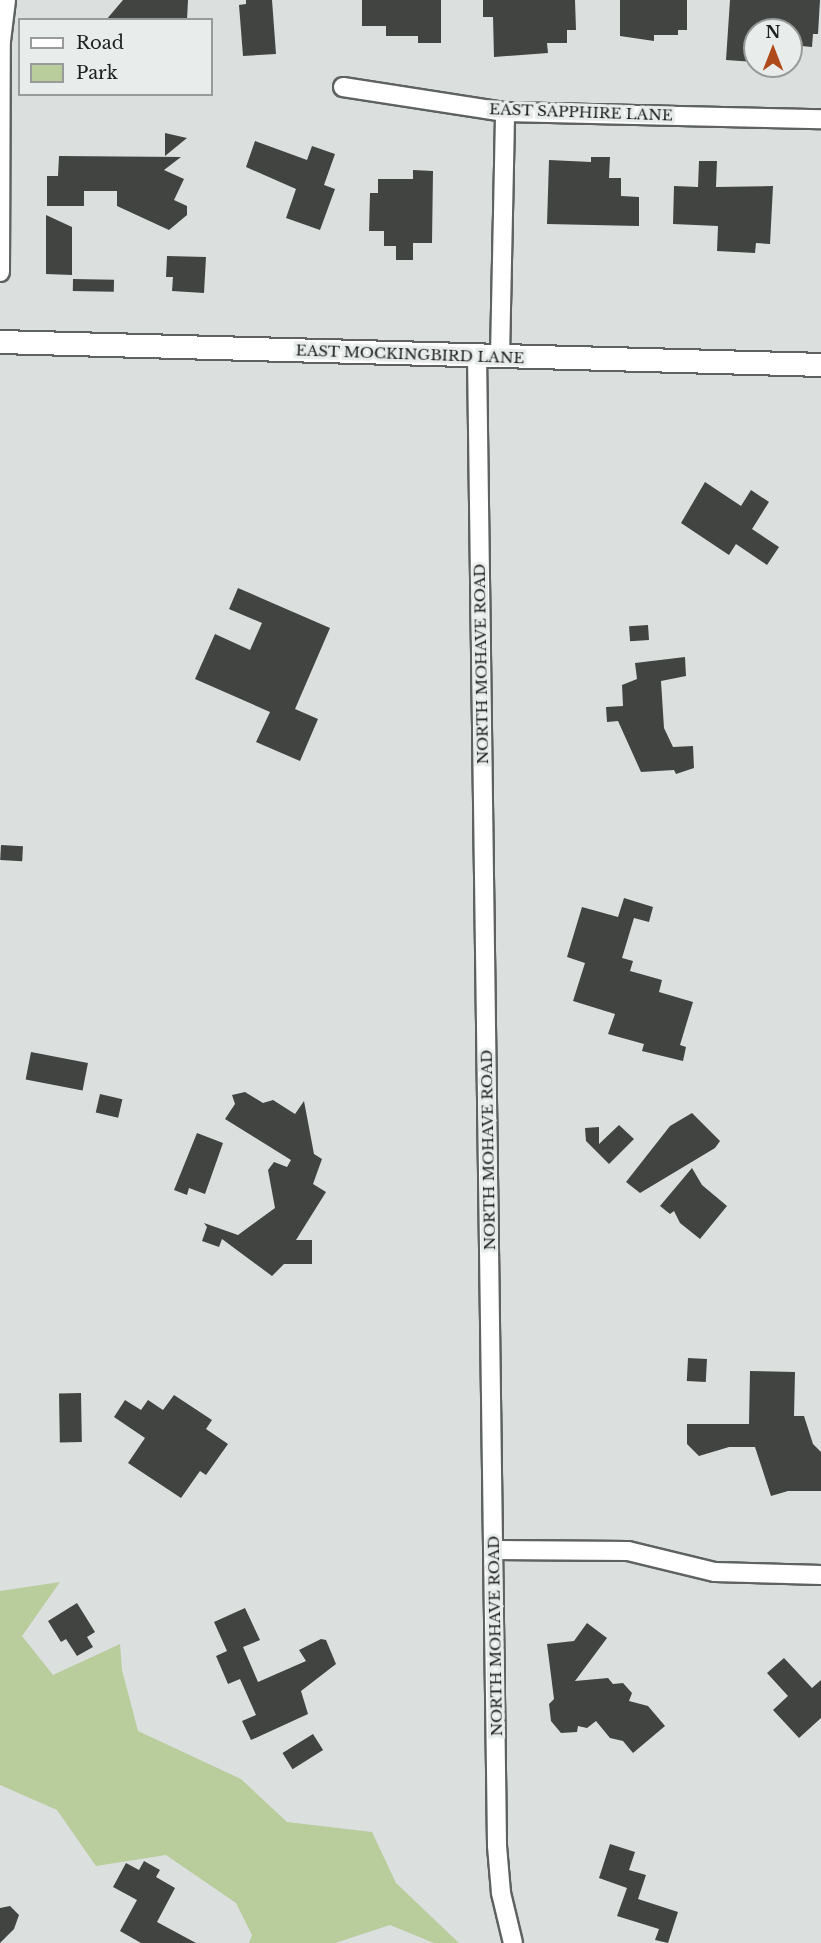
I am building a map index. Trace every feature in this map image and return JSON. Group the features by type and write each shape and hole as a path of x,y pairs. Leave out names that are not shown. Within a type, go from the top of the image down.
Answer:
{"street":[{"path":"0,272 2,41 6,0"},
{"name":"EAST SAPPHIRE LANE","path":"343,87 505,112 821,119"},
{"path":"500,356 505,112"},
{"name":"EAST MOCKINGBIRD LANE","path":"0,342 821,365"},
{"name":"NORTH MOHAVE ROAD","path":"477,355 495,1550 497,1846 501,1893 513,1943"},
{"path":"495,1550 628,1551 715,1572 821,1575"}],"green space":[{"path":"60,1582 22,1636 53,1675 120,1644 122,1670 138,1731 241,1779 287,1822 372,1832 396,1883 459,1943 434,1943 390,1925 335,1943 249,1943 252,1935 236,1903 166,1855 96,1866 57,1810 0,1785 0,1591"}],"building":[{"path":"123,0 188,0 187,18 108,18"},
{"path":"246,0 272,0 276,54 243,56 239,5 246,4"},
{"path":"362,0 441,0 441,43 418,43 418,36 386,36 386,26 362,26"},
{"path":"483,0 575,0 576,30 567,30 567,43 547,43 548,53 494,57 493,17 483,17"},
{"path":"620,0 687,0 687,30 678,30 678,35 654,35 654,41 620,36"},
{"path":"730,0 820,0 818,34 813,34 812,47 803,46 803,18 743,18 743,61 726,60"},
{"path":"165,133 187,138 165,156"},
{"path":"255,141 307,160 312,146 335,154 324,185 335,189 320,230 286,218 296,189 246,167"},
{"path":"59,156 181,157 164,170 184,179 174,200 187,206 187,215 169,230 117,206 117,191 84,191 84,206 47,206 47,176 58,176"},
{"path":"591,157 610,157 609,178 621,178 621,196 639,197 639,226 547,224 549,160 591,162"},
{"path":"699,161 717,161 716,187 773,186 770,244 756,243 755,253 717,251 718,226 673,224 674,186 698,187"},
{"path":"413,170 433,171 432,243 413,243 413,260 396,260 396,246 384,246 384,231 369,231 370,193 378,193 378,179 413,179"},
{"path":"46,215 72,227 72,275 46,274"},
{"path":"167,256 206,257 204,293 172,291 173,277 166,277"},
{"path":"73,279 114,280 114,292 73,291"},
{"path":"705,482 741,506 751,490 769,502 752,529 779,547 767,565 736,544 729,555 681,523"},
{"path":"238,588 330,628 295,709 318,719 300,761 256,742 270,712 195,679 215,634 250,650 262,623 229,609"},
{"path":"648,625 649,640 630,641 629,626"},
{"path":"685,657 686,676 661,681 664,728 673,747 693,746 694,768 676,774 674,770 641,772 618,721 607,722 606,707 623,706 622,685 637,679 635,663"},
{"path":"1,845 23,846 22,861 0,860"},
{"path":"624,898 653,907 649,922 634,918 622,958 633,961 630,971 662,980 659,992 693,1002 680,1045 686,1047 683,1061 642,1051 644,1044 608,1034 615,1014 573,1001 585,963 567,957 582,907 618,917"},
{"path":"31,1052 88,1063 83,1091 26,1079"},
{"path":"245,1092 263,1103 273,1100 295,1114 304,1101 314,1154 322,1159 313,1184 326,1192 296,1240 312,1240 312,1264 284,1264 272,1276 222,1239 219,1247 202,1241 207,1227 204,1223 238,1235 275,1208 268,1170 274,1162 287,1167 291,1160 225,1119 235,1104 232,1095"},
{"path":"100,1094 122,1099 118,1118 96,1113"},
{"path":"692,1113 720,1141 715,1148 640,1193 626,1182 670,1126"},
{"path":"619,1125 634,1139 609,1164 586,1141 585,1128 599,1127 599,1144"},
{"path":"197,1133 223,1143 205,1194 189,1188 187,1195 174,1190"},
{"path":"692,1168 702,1185 727,1206 700,1239 680,1223 674,1211 670,1214 660,1206"},
{"path":"688,1358 707,1359 706,1382 687,1381"},
{"path":"750,1371 795,1372 794,1416 804,1416 813,1444 821,1452 821,1491 788,1491 771,1496 755,1447 729,1447 699,1456 687,1444 687,1424 749,1424"},
{"path":"59,1393 81,1393 82,1442 60,1442"},
{"path":"174,1395 212,1420 206,1429 228,1444 206,1475 200,1471 181,1498 128,1463 145,1438 114,1417 125,1400 141,1410 148,1400 163,1410"},
{"path":"77,1603 95,1632 87,1637 93,1647 77,1656 66,1639 61,1642 48,1621"},
{"path":"245,1608 260,1640 243,1647 258,1682 306,1661 299,1650 321,1639 326,1640 336,1664 301,1691 308,1714 251,1740 242,1721 256,1715 240,1679 228,1684 216,1656 227,1651 214,1622"},
{"path":"587,1623 607,1638 575,1681 608,1678 613,1684 623,1683 632,1693 629,1701 648,1706 665,1726 633,1753 623,1741 610,1738 596,1721 587,1728 578,1726 577,1732 561,1733 551,1721 549,1704 554,1699 547,1644 574,1641"},
{"path":"784,1658 812,1688 821,1680 821,1718 799,1738 773,1710 788,1696 767,1673"},
{"path":"313,1734 323,1750 293,1769 282,1753"},
{"path":"610,1844 635,1852 629,1870 646,1875 638,1899 678,1912 668,1943 655,1940 659,1929 617,1916 627,1888 599,1878"},
{"path":"144,1861 160,1870 156,1877 175,1888 157,1922 196,1943 141,1943 120,1931 137,1900 113,1887 126,1863 139,1870"},
{"path":"10,1906 19,1915 14,1929 0,1943 0,1908"}]}
